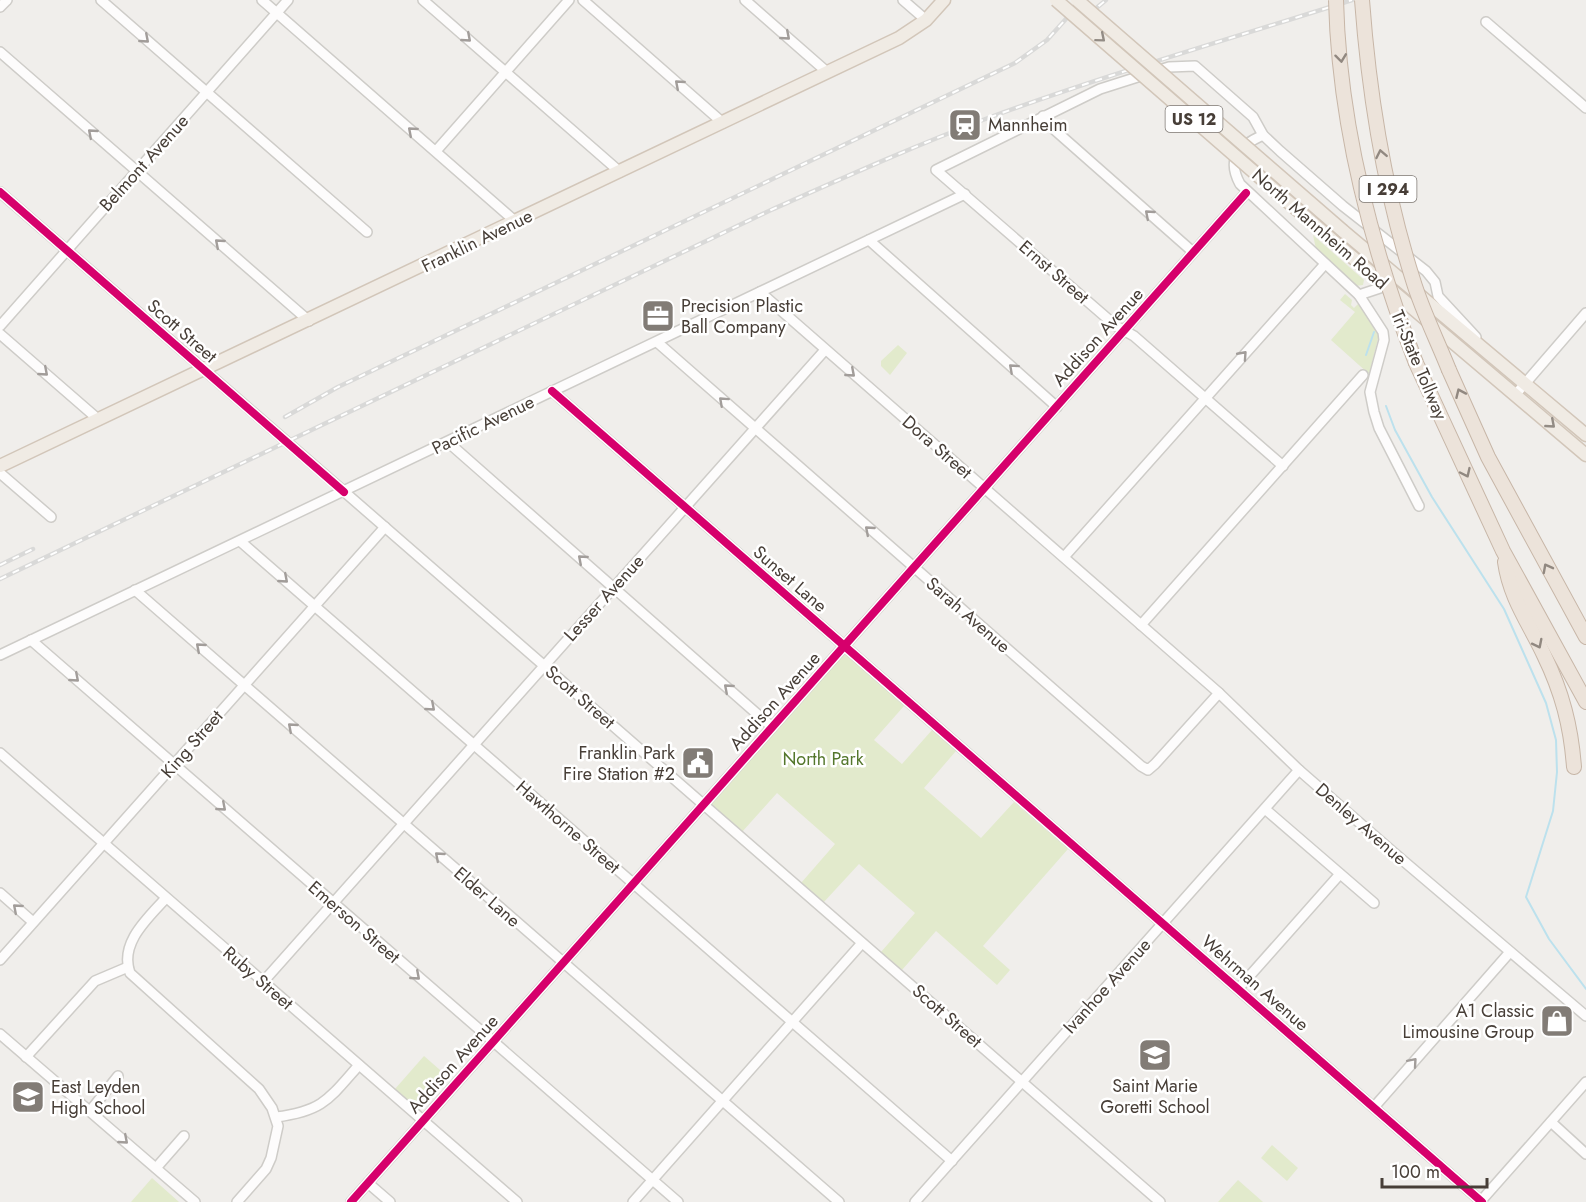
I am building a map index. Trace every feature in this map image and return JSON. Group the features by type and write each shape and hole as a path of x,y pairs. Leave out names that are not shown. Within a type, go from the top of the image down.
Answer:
{"highway":[{"name":"Tri-State Tollway","path":"1336,0 1348,119 1366,215 1383,274 1416,363 1503,551 1586,702"},
{"name":"Tri-State Tollway","path":"1362,0 1376,131 1387,185 1413,282 1488,457 1586,637"},
{"path":"1503,551 1508,586 1544,655 1567,710 1574,767"},
{"path":"1565,602 1586,622"}],"main road":[{"name":"Franklin Avenue","path":"0,466 309,321 899,38 926,20 944,0"},
{"name":"North Mannheim Road","path":"1056,0 1331,239 1586,455"},
{"name":"North Mannheim Road","path":"1077,0 1343,231 1526,382 1586,435"}],"street":[{"path":"0,8 7,0"},
{"path":"101,0 367,232"},
{"path":"262,0 516,222"},
{"name":"Belmont Avenue","path":"0,326 288,0"},
{"path":"423,0 621,172"},
{"path":"436,151 569,0"},
{"path":"583,0 723,123"},
{"path":"745,0 827,72"},
{"path":"903,0 926,20"},
{"path":"1486,22 1586,108"},
{"path":"0,52 309,321"},
{"path":"1193,252 1043,117 1129,78 1169,68 1196,66 1253,117 1263,135 1343,206 1426,271 1435,282 1438,296 1496,358"},
{"name":"Ernst Street","path":"1043,117 936,170 1283,466"},
{"path":"1263,135 1246,143 1234,160 1234,172 1246,193 1359,295 1383,332 1384,340 1370,392 1374,412 1379,428 1419,506"},
{"name":"Scott Street","path":"0,192 1160,1202"},
{"name":"Addison Avenue","path":"351,1202 1246,193"},
{"name":"Pacific Avenue","path":"0,655 965,194"},
{"path":"869,240 1057,407"},
{"path":"1064,557 1325,264"},
{"path":"1423,298 1430,287 1426,271"},
{"path":"1359,295 1386,286"},
{"name":"Dora Street","path":"760,292 1141,625"},
{"path":"1516,394 1586,313"},
{"path":"0,334 99,420"},
{"name":"Sarah Avenue","path":"657,342 754,430 1148,770 1219,693"},
{"name":"Lesser Avenue","path":"263,982 825,350"},
{"path":"1141,625 1363,375"},
{"name":"Sunset Lane","path":"552,391 1006,790"},
{"path":"449,442 772,727"},
{"path":"0,473 51,517"},
{"name":"King Street","path":"0,960 385,527"},
{"name":"Hawthorne Street","path":"240,541 952,1161"},
{"name":"Elder Lane","path":"135,590 839,1202"},
{"name":"Denley Avenue","path":"1141,625 1219,693 1299,770 1586,1016"},
{"name":"Emerson Street","path":"31,640 678,1202"},
{"name":"Ruby Street","path":"0,753 517,1202"},
{"name":"Ivanhoe Avenue","path":"915,1202 1299,770"},
{"name":"Wehrman Avenue","path":"1006,790 1375,1106 1481,1202"},
{"path":"1265,809 1374,903"},
{"path":"1238,989 1340,874"},
{"path":"0,893 33,922"},
{"path":"166,898 134,937 128,967 135,979 259,1089 276,1118 278,1134 266,1169 237,1202"},
{"path":"633,1202 862,943"},
{"path":"1375,1106 1509,952"},
{"path":"26,1057 95,981 128,967"},
{"path":"0,1034 195,1202"},
{"path":"276,1118 304,1113 322,1105 359,1065"},
{"path":"90,1111 118,1076"},
{"path":"1481,1202 1586,1082"},
{"path":"1551,1122 1586,1154"},
{"path":"156,1168 184,1136"},
{"path":"368,1183 390,1202"}],"green space":[{"path":"1313,235 1364,280 1363,285 1356,286 1316,249"},
{"path":"1345,294 1352,300 1351,305 1354,308 1358,304 1364,308 1380,331 1369,374 1331,340 1355,312 1340,300"},
{"path":"898,345 907,353 890,375 881,366 881,361"},
{"name":"North Park","path":"844,652 904,706 874,740 902,764 932,730 956,751 924,788 981,838 1014,802 1068,849 983,946 1010,970 997,985 936,931 902,970 881,952 915,913 859,864 823,903 801,883 835,844 777,793 742,832 710,804"},
{"path":"424,1056 448,1077 418,1109 395,1089"},
{"path":"1272,1145 1298,1168 1287,1181 1261,1158"},
{"path":"152,1178 179,1202 131,1202"},
{"path":"1238,1180 1263,1202 1218,1202"}],"waterway":[{"path":"1366,355 1374,332"},
{"path":"1386,406 1395,430 1432,497 1504,609 1546,703 1556,740 1557,772 1553,811 1526,897 1549,939 1586,989"}],"railway":[{"path":"285,417 338,387 1015,63 1047,40 1083,0"},
{"path":"1077,24 1106,0"},
{"path":"0,579 771,210 879,162 1033,102 1352,0"},
{"path":"0,565 33,549"}],"cycle path":[{"path":"0,192 344,492"},
{"path":"351,1202 1246,193"},
{"path":"552,391 1482,1202"}],"place":[{"name":"Mannheim","path":"965,125"},
{"name":"Precision Plastic Ball Company","path":"658,316"},
{"name":"Franklin Park Fire Station #2","path":"698,763"},
{"name":"A1 Classic Limousine Group","path":"1557,1021"},
{"name":"Saint Marie Goretti School","path":"1155,1055"},
{"name":"East Leyden High School","path":"28,1097"}]}
